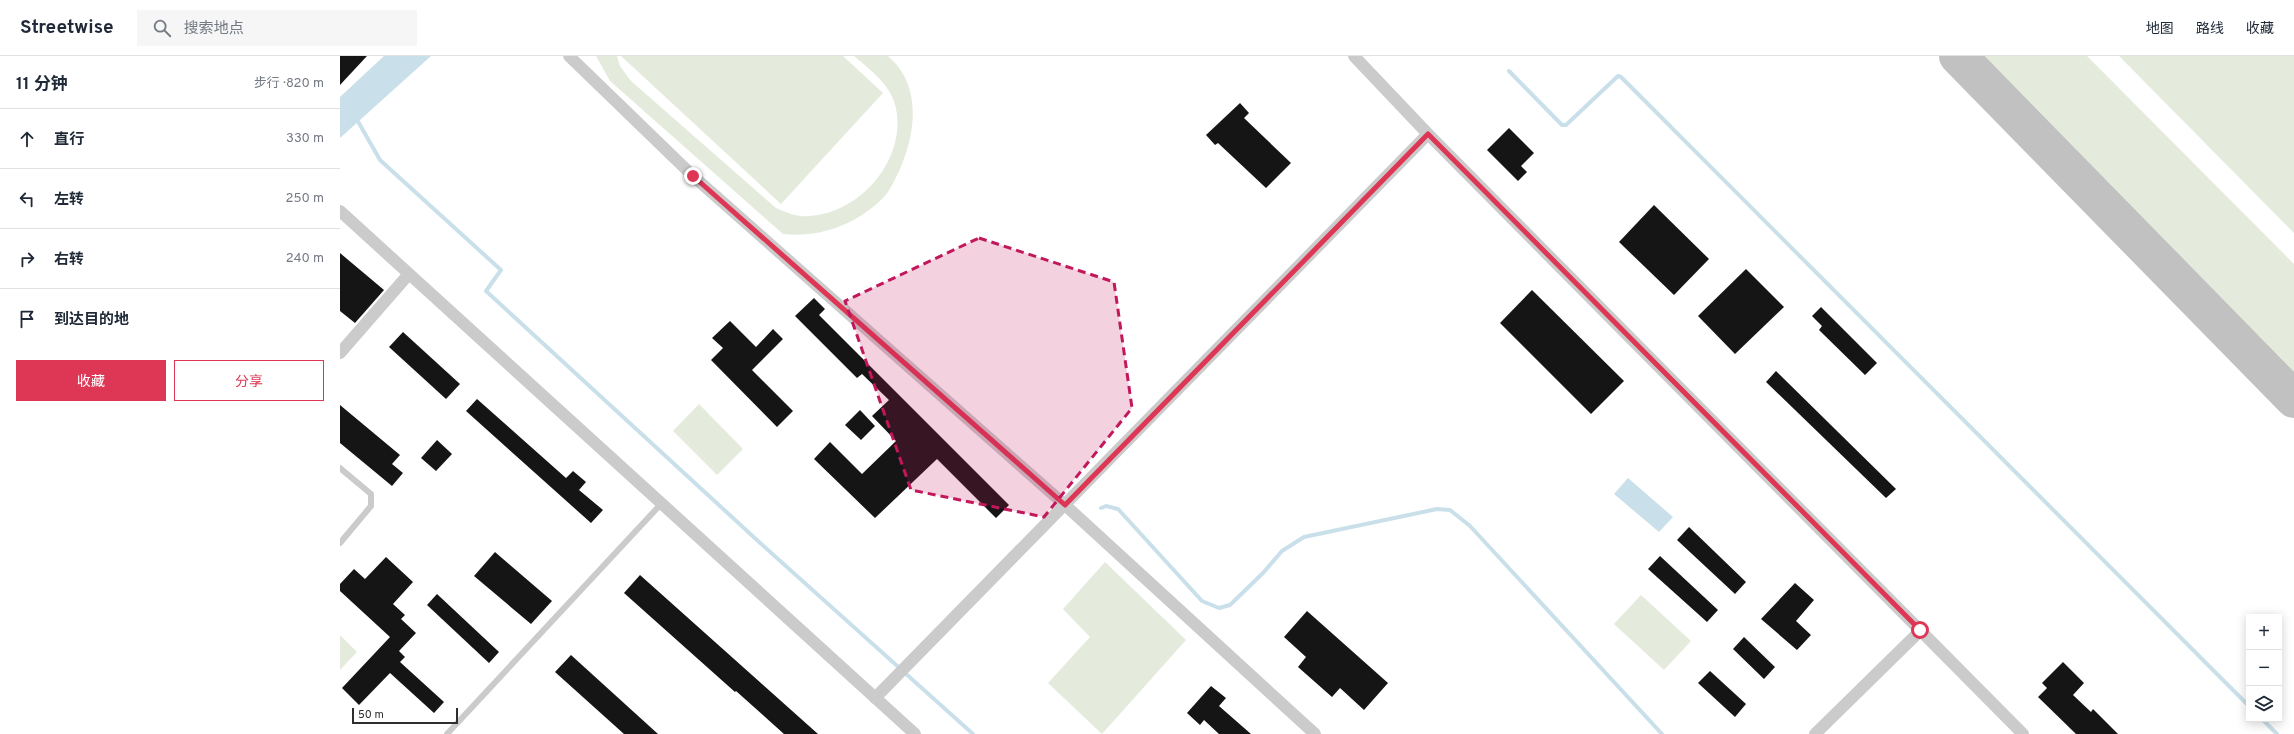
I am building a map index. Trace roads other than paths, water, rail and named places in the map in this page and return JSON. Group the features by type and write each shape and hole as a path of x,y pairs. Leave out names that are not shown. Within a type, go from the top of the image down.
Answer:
{"street":[{"path":"569,56 693,176 1065,505 1315,734"},
{"path":"1354,56 1428,134 2023,734"},
{"path":"875,698 1428,134"},
{"path":"340,211 408,275 915,734"},
{"path":"340,353 408,275"},
{"path":"1814,734 1920,630"}],"lane":[{"path":"340,468 371,494 371,506 340,543"},
{"path":"447,734 661,504"}],"water":[{"path":"384,56 431,56 340,138 340,97"},
{"path":"1628,478 1673,517 1659,532 1614,494"}],"waterway":[{"path":"1509,71 1562,125 1566,125 1618,76 1621,77 2246,703"},
{"path":"356,118 380,160 501,270 486,291 758,541 973,734"},
{"path":"1101,508 1106,506 1118,509 1202,601 1219,608 1230,605 1263,573 1282,551 1304,537 1437,509 1450,510 1470,526 1662,734"},
{"path":"2265,722 2277,734"}]}
